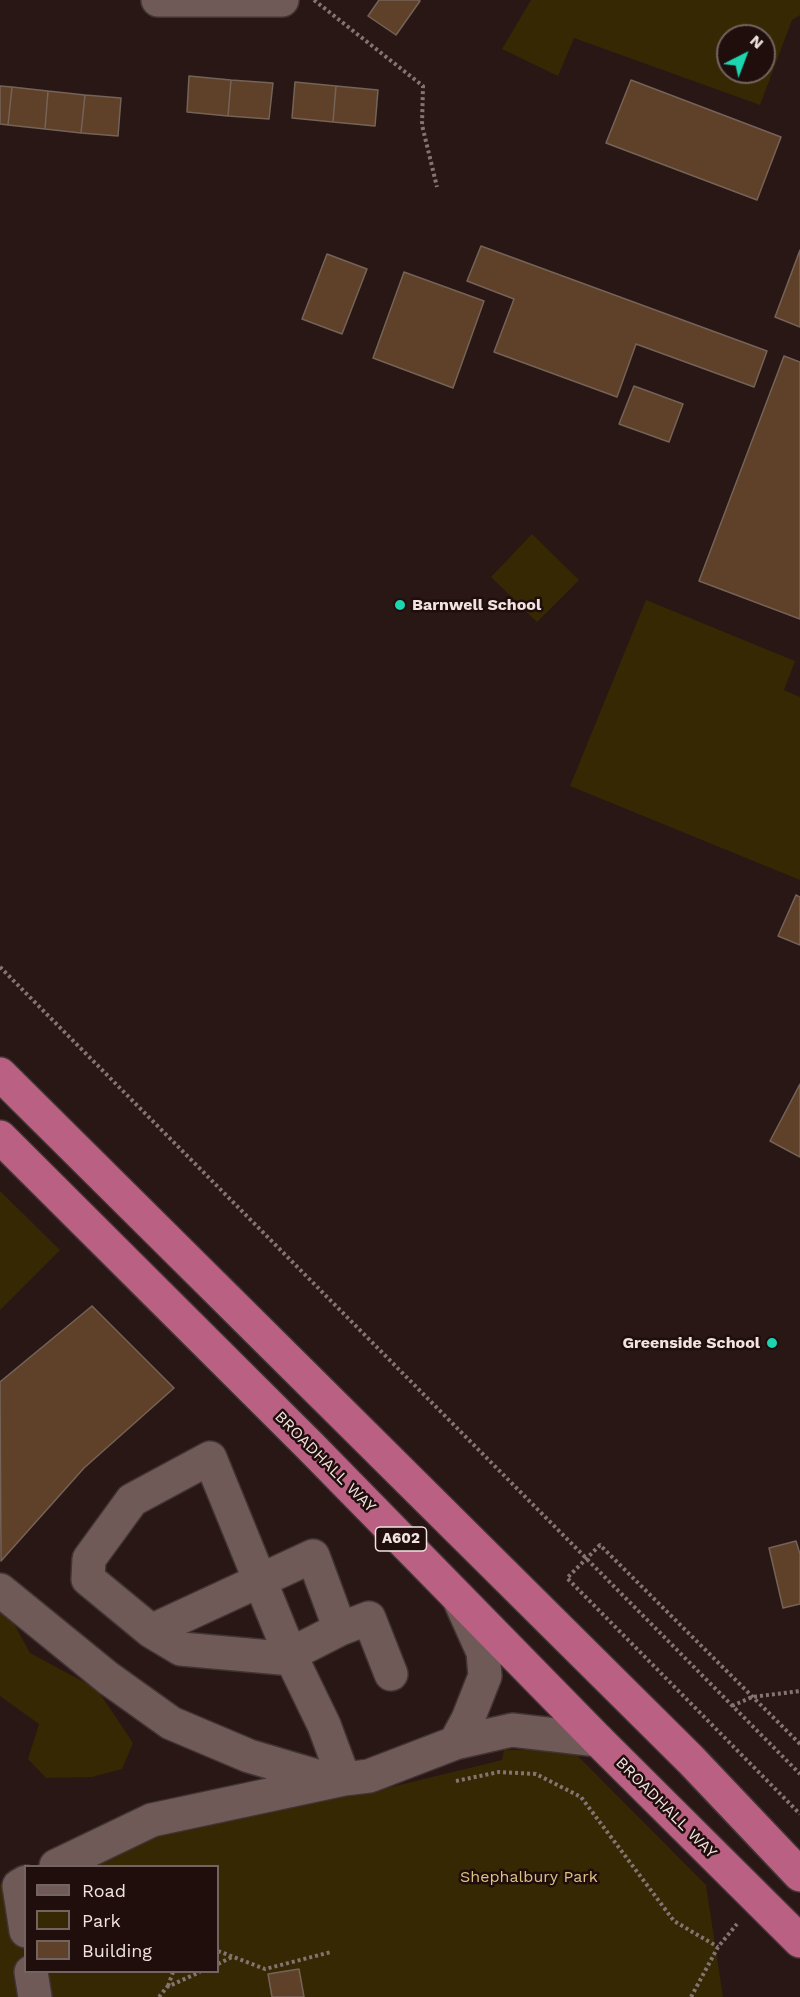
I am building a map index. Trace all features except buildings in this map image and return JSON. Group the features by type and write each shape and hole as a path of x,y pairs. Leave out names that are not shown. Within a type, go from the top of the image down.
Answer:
{"highway":[{"name":"A602","path":"0,1074 691,1760 800,1875"},
{"name":"BROADHALL WAY","path":"0,1137 800,1941"}],"street":[{"path":"158,0 282,0"},
{"path":"339,1780 324,1725 291,1657 210,1458 132,1500 89,1559 88,1579 151,1631 181,1649 291,1657 340,1629 369,1618 392,1674"},
{"path":"151,1631 313,1556 340,1629"},
{"path":"0,1590 108,1677 171,1723 249,1756 339,1780"},
{"path":"455,1743 468,1719 485,1676 483,1652 459,1599"},
{"path":"58,1865 152,1820 339,1780 369,1776 455,1743 512,1730 598,1740"},
{"path":"15,1884 24,1922"},
{"path":"31,1973 35,1997"}],"path":[{"path":"314,0 423,86 423,125 437,186"},
{"path":"0,967 800,1774"},
{"path":"800,1744 600,1545 567,1578 800,1814"},
{"path":"732,1706 752,1697 800,1691"},
{"path":"454,1781 499,1772 536,1774 582,1797 674,1921 718,1947"},
{"path":"691,1997 718,1947 739,1921"},
{"path":"219,1951 265,1969 331,1953"},
{"path":"219,1964 232,1957"},
{"path":"159,1997 167,1987 172,1973"},
{"path":"167,1987 196,1973"}],"green space":[{"path":"531,0 800,0 800,15 792,20 776,62 776,24 716,24 716,84 768,84 760,105 574,38 558,76 502,49"},
{"path":"532,534 579,580 537,622 491,577"},
{"path":"646,600 795,661 784,690 800,697 800,880 570,786"},
{"path":"0,1191 60,1250 0,1310"},
{"path":"0,1598 30,1653 97,1689 133,1743 122,1769 92,1777 46,1778 28,1759 39,1724 0,1696"},
{"name":"Shephalbury Park","path":"566,1744 706,1885 723,1997 0,1997 0,1884 24,1872 24,1973 219,1973 219,1865 37,1865 64,1852 258,1811 383,1789 502,1760 504,1750 544,1750"}],"place":[{"name":"Barnwell School","path":"400,605"},
{"name":"Greenside School","path":"772,1343"}]}
